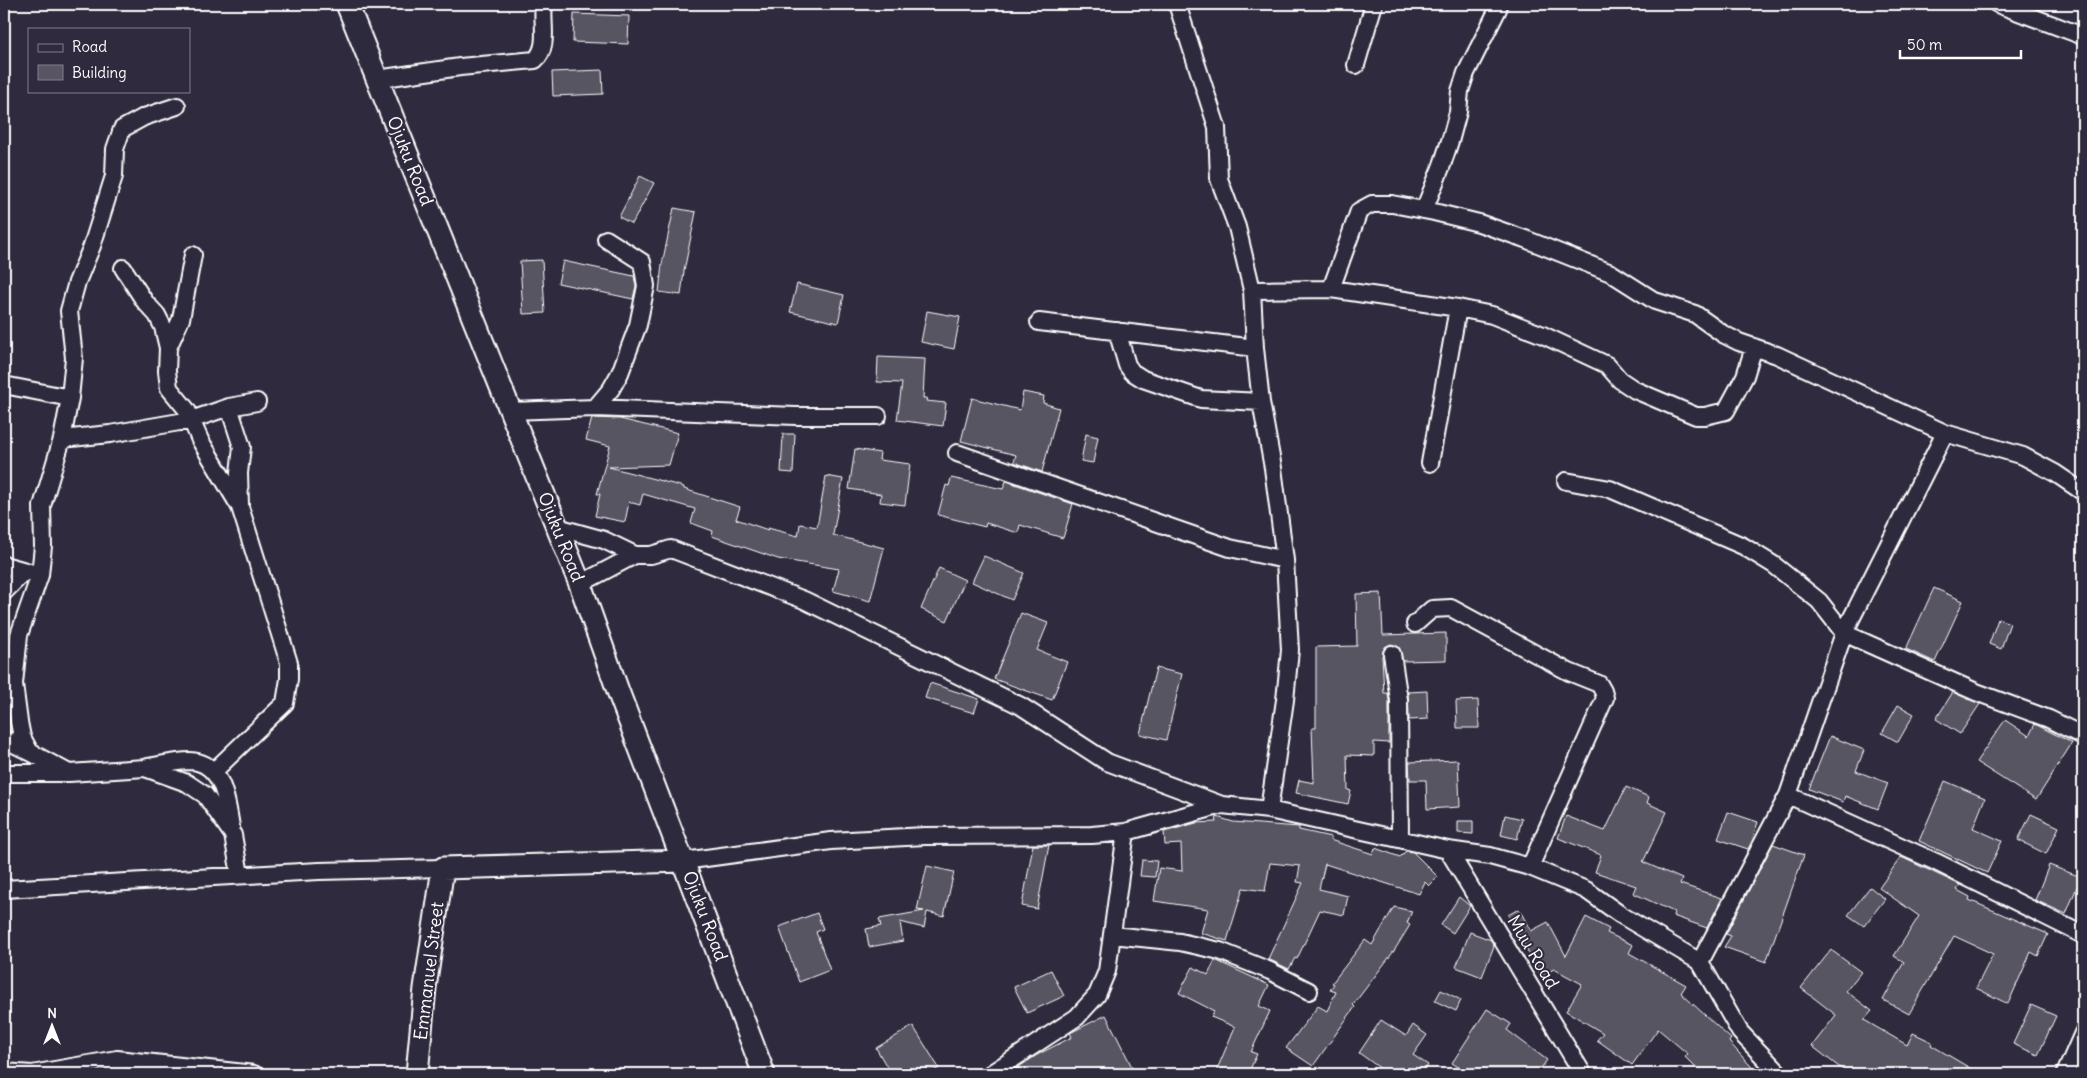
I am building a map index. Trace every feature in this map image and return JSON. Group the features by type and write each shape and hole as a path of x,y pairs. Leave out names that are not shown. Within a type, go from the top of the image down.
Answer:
{"main road":[{"name":"Ojuku Road","path":"347,4 580,584 618,691 764,1074"},
{"path":"443,868 684,861"},
{"name":"Emmanuel Street","path":"417,1074 425,988 443,868"}],"street":[{"path":"377,79 460,67 534,60 542,54 544,4"},
{"path":"1177,4 1217,127 1219,179 1238,227 1252,290 1255,348 1261,402 1273,468 1284,560 1290,650 1285,700 1269,810"},
{"path":"1356,65 1374,4"},
{"path":"1424,210 1451,138 1458,112 1460,91 1466,73 1499,4"},
{"path":"1997,4 2083,36"},
{"path":"30,752 22,737 14,684 19,635 32,573 43,546 42,506 62,439 70,398 74,358 69,311 77,282 92,246 114,176 115,149 122,130 144,117 177,106"},
{"path":"1331,289 1359,211 1372,204 1392,204 1424,210 1493,227 1611,273 1655,301 1695,314 1723,334 1777,355 1945,433 2023,456 2055,473 2083,492"},
{"path":"595,408 611,389 628,353 638,325 646,286 642,262 606,239"},
{"path":"168,348 181,319 193,255"},
{"path":"124,268 144,302 157,315 163,328 168,348 167,372 169,388 187,410 200,440 240,507 289,663 289,679 285,703 213,772"},
{"path":"1252,290 1331,289 1492,315 1607,365 1620,380 1635,390 1696,416 1726,411 1745,376 1754,347"},
{"path":"1430,463 1458,308"},
{"path":"1039,322 1255,348"},
{"path":"1117,331 1127,364 1132,372 1143,379 1201,399 1261,402"},
{"path":"4,385 70,398"},
{"path":"62,439 110,434 191,420 229,407 257,402"},
{"path":"229,407 242,447 239,473 240,507"},
{"path":"511,412 595,408 796,416 878,416"},
{"path":"1700,962 1788,795 1844,633 1945,433"},
{"path":"957,453 1230,548 1284,560"},
{"path":"1566,481 1610,489 1744,546 1774,566 1819,602 1844,633 1976,692 2050,719 2083,736"},
{"path":"557,527 604,540 635,555 651,555 671,549 804,600 1021,706 1107,762 1222,804 1269,810 1448,850 1490,856 1530,867 1586,890 1621,915 1700,962 1740,1032 1780,1074"},
{"path":"580,584 635,555"},
{"path":"4,565 32,573"},
{"path":"4,592 32,573"},
{"path":"1415,624 1432,609 1451,608 1569,672 1599,684 1603,691 1605,698 1530,867"},
{"path":"1392,654 1399,700 1400,839"},
{"path":"4,739 69,773"},
{"path":"4,773 69,773 145,768 190,761 202,764 213,772 224,787 240,875"},
{"path":"145,768 187,783 205,795 233,835"},
{"path":"1788,795 1936,862 2083,935"},
{"path":"684,861 841,841 925,836 1092,835 1126,832 1222,804"},
{"path":"990,1074 1077,1017 1097,995 1107,971 1126,832"},
{"name":"Muu Road","path":"1448,850 1583,1074"},
{"path":"4,889 240,875 443,868"},
{"path":"1112,935 1180,942 1220,951 1270,971 1309,991"},
{"path":"2065,1074 2083,1033"},
{"path":"4,1072 32,1074 116,1066 254,1074"}],"building":[{"path":"574,14 629,16 628,44 573,42"},
{"path":"602,70 603,94 553,96 552,72"},
{"path":"640,176 654,183 632,224 619,217"},
{"path":"674,208 696,212 681,295 659,292 662,264"},
{"path":"542,260 545,313 523,314 520,261"},
{"path":"563,261 634,276 636,286 633,299 558,283"},
{"path":"797,284 844,295 838,323 790,312"},
{"path":"927,311 960,317 954,349 921,342"},
{"path":"878,357 925,359 923,398 927,398 926,401 946,403 943,426 897,420 902,383 877,382"},
{"path":"1023,392 1044,396 1043,403 1059,408 1042,472 1014,462 1016,455 961,441 972,398 1020,410"},
{"path":"592,418 620,419 678,433 669,465 609,467 684,487 684,489 740,507 736,519 768,530 768,528 798,536 800,524 817,527 826,476 843,479 833,535 884,548 870,601 833,591 839,569 778,559 712,536 713,531 691,523 695,509 643,494 640,505 629,502 625,522 595,516 600,494 597,494 610,446 586,440"},
{"path":"783,434 795,434 793,473 781,472"},
{"path":"1086,434 1098,437 1093,463 1081,461"},
{"path":"855,449 880,453 879,460 910,464 905,505 880,502 881,494 849,489"},
{"path":"951,478 1003,489 1006,481 1073,504 1063,538 1020,525 1018,533 986,523 985,527 938,515 946,485 949,486"},
{"path":"984,556 1024,573 1012,600 972,582"},
{"path":"939,568 965,580 947,621 921,609"},
{"path":"1934,588 1963,601 1935,662 1906,649"},
{"path":"1381,593 1383,635 1446,633 1446,660 1403,661 1399,647 1391,644 1385,647 1382,656 1384,693 1388,693 1389,701 1389,743 1374,742 1374,756 1347,755 1348,790 1351,791 1348,804 1296,793 1299,780 1314,783 1312,728 1316,728 1316,647 1357,646 1356,594"},
{"path":"1021,613 1048,623 1037,650 1067,662 1052,700 994,679"},
{"path":"1998,619 2010,623 2001,649 1989,644"},
{"path":"1156,668 1182,674 1166,740 1140,734"},
{"path":"930,683 979,699 974,713 925,698"},
{"path":"1427,691 1428,719 1409,720 1408,692"},
{"path":"1953,692 1980,704 1960,734 1936,719"},
{"path":"1478,700 1479,728 1457,728 1456,701"},
{"path":"1898,705 1914,714 1898,742 1882,733"},
{"path":"2005,720 2029,736 2035,724 2072,743 2036,800 1976,762"},
{"path":"1830,736 1864,750 1856,771 1888,783 1878,809 1845,796 1843,802 1809,789"},
{"path":"1458,760 1460,807 1427,809 1426,780 1410,780 1409,762"},
{"path":"1945,781 1985,798 1973,828 2002,841 1987,873 1919,841"},
{"path":"1626,787 1649,797 1647,803 1667,812 1643,862 1682,879 1680,884 1722,898 1707,928 1673,916 1674,912 1633,893 1636,886 1595,872 1601,855 1558,838 1566,816 1605,831"},
{"path":"1728,812 1758,822 1748,849 1718,839"},
{"path":"2031,814 2059,827 2046,854 2018,840"},
{"path":"1505,815 1522,819 1517,839 1501,835"},
{"path":"1217,817 1233,822 1299,827 1299,830 1331,837 1330,840 1373,854 1375,848 1400,857 1406,851 1413,852 1438,877 1429,886 1425,882 1419,894 1325,864 1319,889 1348,896 1344,915 1320,910 1297,959 1295,958 1289,969 1268,959 1303,883 1297,882 1300,866 1270,863 1265,891 1243,888 1227,941 1201,933 1208,909 1154,901 1159,868 1182,871 1181,844 1165,845 1164,832 1196,823 1216,822"},
{"path":"1458,821 1473,821 1473,834 1458,833"},
{"path":"1773,844 1804,855 1766,962 1724,947 1731,936 1726,934"},
{"path":"1033,845 1049,845 1037,909 1022,906"},
{"path":"1901,857 1960,885 1957,890 1970,897 1969,900 2048,934 2038,956 2031,952 2008,1004 1976,988 1993,954 1954,936 1909,1014 1883,1000 1904,962 1894,956 1919,916 1879,888"},
{"path":"1142,860 1157,861 1155,877 1140,876"},
{"path":"2049,865 2081,877 2066,914 2035,900"},
{"path":"927,866 954,872 944,916 927,912 924,928 900,922 903,941 869,947 866,929 881,926 879,919 924,911 917,910"},
{"path":"1870,887 1885,899 1864,926 1848,915"},
{"path":"1459,897 1470,906 1453,933 1441,925"},
{"path":"1394,907 1412,911 1407,923 1410,925 1394,951 1353,1005 1355,1007 1313,1066 1286,1048 1318,1006 1327,1011 1336,992 1330,990 1334,984 1332,983 1365,940 1372,945"},
{"path":"1519,909 1531,931 1548,922 1566,956 1586,917 1609,929 1607,933 1633,945 1629,953 1686,985 1681,993 1731,1039 1729,1042 1758,1074 1702,1074 1685,1057 1688,1054 1658,1029 1632,1065 1597,1040 1603,1033 1566,1011 1582,984 1554,969 1541,976 1508,915"},
{"path":"817,913 823,929 816,932 830,970 799,982 779,927"},
{"path":"1470,932 1491,940 1494,946 1482,977 1456,967"},
{"path":"1831,950 1861,972 1846,991 1872,1011 1864,1020 1907,1045 1913,1033 1932,1042 1931,1045 1980,1074 1848,1074 1812,1046 1836,1015 1801,988"},
{"path":"1215,960 1269,985 1259,1006 1270,1011 1251,1052 1257,1054 1248,1074 1215,1074 1235,1027 1211,1017 1214,1011 1179,993 1193,967 1208,975"},
{"path":"1051,970 1064,996 1027,1013 1014,987"},
{"path":"1441,990 1461,1000 1456,1011 1435,1001"},
{"path":"2031,1005 2056,1016 2038,1055 2013,1044"},
{"path":"1487,1009 1511,1024 1507,1030 1547,1060 1537,1074 1469,1074 1452,1063"},
{"path":"1106,1015 1133,1069 1119,1074 1008,1074 1037,1055 1072,1037 1070,1033"},
{"path":"1381,1020 1406,1036 1413,1025 1427,1035 1413,1055 1428,1065 1423,1074 1388,1074 1359,1053"},
{"path":"913,1026 939,1068 928,1074 891,1074 876,1048"}]}
